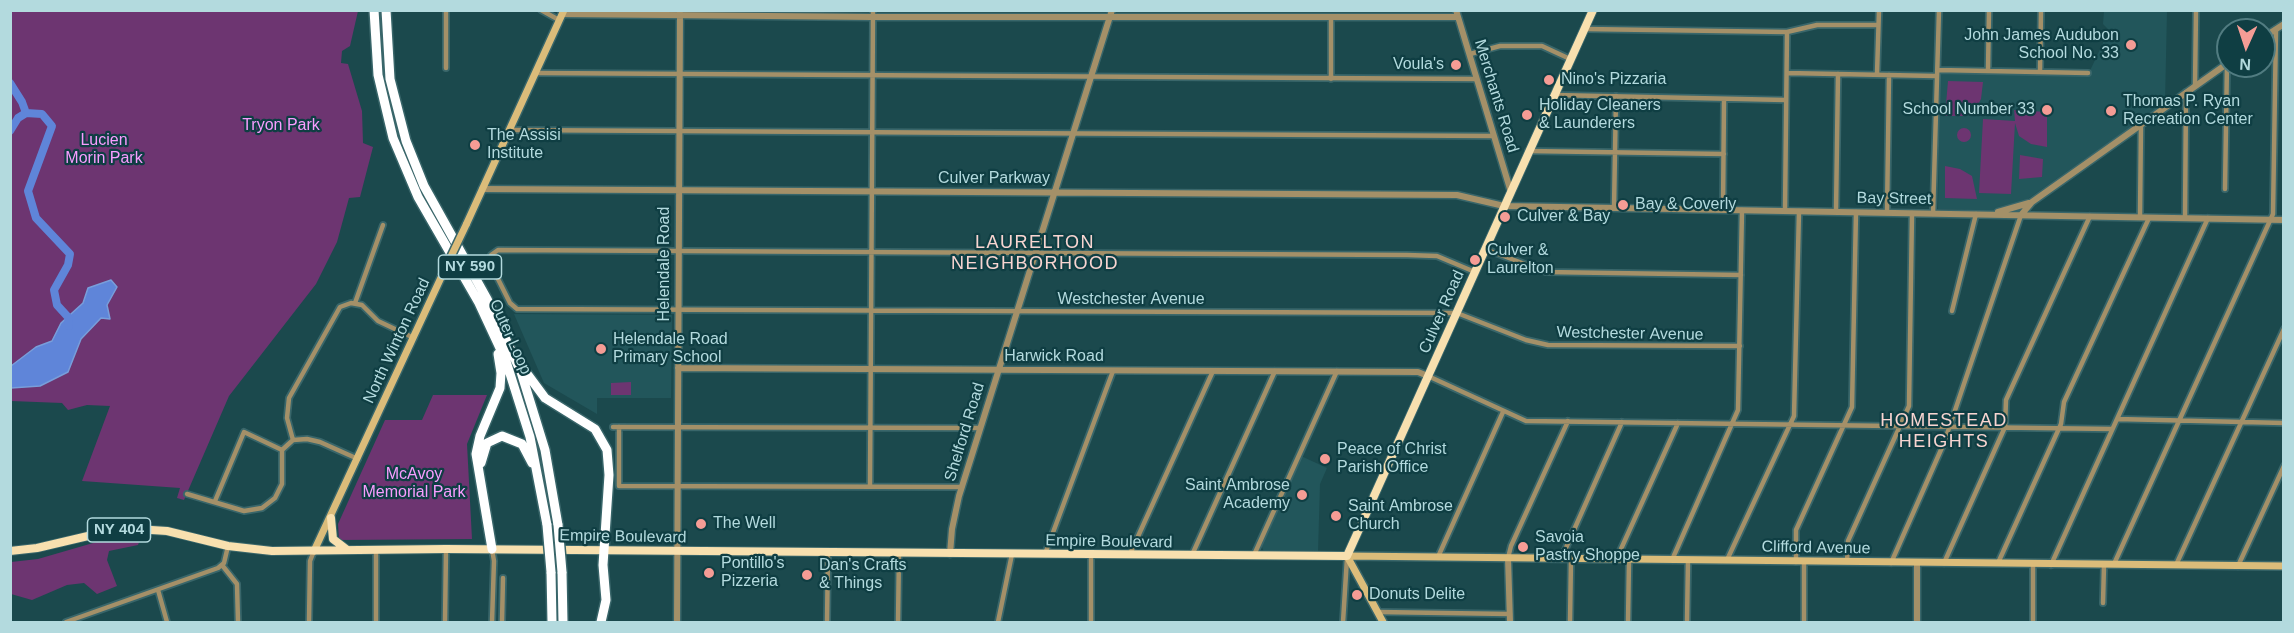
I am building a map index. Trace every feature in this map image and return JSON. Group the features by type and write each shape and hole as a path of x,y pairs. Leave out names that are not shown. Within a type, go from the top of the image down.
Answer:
{"highway":[{"name":"Outer Loop","path":"374,10 379,83 395,146 418,198 482,309 506,361 524,414 538,468 547,525 552,622"},
{"name":"Outer Loop","path":"386,10 390,80 408,149 428,193 495,313 521,372 537,419 548,465 558,525 563,622"},
{"path":"482,309 496,347 502,375 499,392 476,451 492,549"},
{"path":"495,313 536,389 552,404 592,427 606,444 610,471 603,550 606,600 601,622"},
{"path":"482,490 482,460 487,443 500,436 515,440 525,448 531,459 547,525"}],"main road":[{"name":"Culver Road","path":"1347,556 1457,313 1510,189 1593,10"},
{"name":"North Winton Road","path":"314,551 562,15"},
{"path":"331,518 330,531 333,540 341,547 350,550"},
{"name":"Empire Boulevard","path":"10,551 128,529 167,531 228,546 264,550 492,549 1347,556"},
{"name":"Clifford Avenue","path":"1347,556 2283,566"},
{"path":"1347,556 1383,622"}],"street":[{"path":"446,10 446,68"},
{"path":"541,10 562,15 1111,14 1331,17 1457,14"},
{"path":"1877,74 1879,10"},
{"path":"1933,214 1939,10"},
{"path":"1988,70 1989,10"},
{"path":"2040,72 2041,10"},
{"path":"2195,86 2196,10"},
{"name":"Helendale Road","path":"677,622 680,14"},
{"path":"870,486 873,14"},
{"name":"Shelford Road","path":"950,554 953,517 1111,14"},
{"name":"Merchants Road","path":"1457,14 1510,189"},
{"path":"1331,17 1331,79"},
{"path":"2276,29 2283,24"},
{"path":"1584,28 1787,33 1817,25 1878,25"},
{"path":"1785,211 1787,33"},
{"path":"1470,54 1500,46 1542,46 1570,59"},
{"path":"1938,70 2088,73"},
{"path":"1891,563 1950,428 2021,215 2032,202 2216,71"},
{"path":"535,73 1477,79"},
{"path":"1787,73 1936,76"},
{"path":"1836,212 1839,74"},
{"path":"1887,213 1889,75"},
{"path":"2225,189 2227,78"},
{"path":"2113,565 2275,210 2276,78"},
{"path":"2185,218 2186,92"},
{"path":"1554,95 1786,100"},
{"path":"1614,208 1616,96"},
{"path":"1723,210 1724,99"},
{"path":"2140,217 2141,124"},
{"path":"508,130 1493,136"},
{"path":"1528,151 1724,154"},
{"name":"Culver Parkway","path":"482,189 1457,195 1504,206"},
{"path":"1987,214 2032,202"},
{"name":"Bay Street","path":"1504,206 2283,220"},
{"path":"1671,560 1734,424 1739,403 1742,210"},
{"path":"1727,561 1791,424 1795,409 1799,211"},
{"path":"1804,622 1796,530 1845,426 1853,402 1856,212"},
{"path":"1847,562 1848,541 1910,402 1912,213"},
{"path":"1952,311 1976,214"},
{"path":"1944,563 2005,428 2006,400 2090,216"},
{"path":"1998,564 2059,428 2064,402 2149,218"},
{"path":"2051,564 2208,218"},
{"path":"355,303 383,225"},
{"path":"1485,249 1546,272 1741,275"},
{"name":"Westchester Avenue","path":"678,251 498,250 491,255 490,263 510,303 517,309 1457,313 1526,340 1548,345 1740,346"},
{"path":"678,251 1434,255 1475,272"},
{"path":"293,440 286,418 291,394 334,313 343,305 355,303 365,308 382,324 414,338"},
{"path":"2176,565 2283,329"},
{"name":"Harwick Road","path":"678,368 1337,371 1418,372 1428,376"},
{"path":"1045,555 1113,370"},
{"path":"1130,555 1214,371"},
{"path":"1192,556 1275,371"},
{"path":"1254,556 1337,371"},
{"path":"1428,376 1526,421 2112,429"},
{"path":"1438,557 1503,412"},
{"path":"2117,419 2283,423"},
{"path":"1510,622 1508,558 1511,546 1568,421"},
{"path":"1561,559 1622,422"},
{"path":"1616,560 1678,423"},
{"path":"962,487 619,486 616,428 980,428"},
{"path":"215,501 244,432 282,450"},
{"path":"188,494 244,511 262,508 279,491 283,476 282,450 293,440 313,440 358,460"},
{"path":"2238,566 2283,465"},
{"path":"222,565 228,546"},
{"path":"376,549 376,622"},
{"path":"445,622 446,549"},
{"path":"492,549 494,581 492,622"},
{"name":"North Winton Road","path":"309,622 310,561 314,551"},
{"path":"827,622 828,553"},
{"path":"898,622 899,554"},
{"path":"998,622 1012,554"},
{"path":"1091,555 1091,622"},
{"path":"1343,622 1347,556"},
{"path":"1570,622 1571,559"},
{"path":"1628,622 1629,560"},
{"path":"1687,622 1688,560"},
{"path":"1917,563 1917,622"},
{"path":"2033,564 2033,622"},
{"path":"66,622 222,565"},
{"path":"222,565 237,584 238,622"},
{"path":"2103,603 2104,565"},
{"path":"494,581 503,580 502,622"},
{"path":"158,590 167,622"},
{"path":"1378,612 1510,614"},
{"path":"89,614 92,622"}],"shaded area":[{"name":"School Number 33","path":"2104,11 2167,11 2165,103 2025,201 1995,211 1938,209 1940,73 2088,75 2109,30 2103,24"},
{"name":"Helendale Road Primary School","path":"514,314 672,315 671,398 597,398 597,414 544,383"},
{"name":"Saint Ambrose Academy","path":"1301,456 1327,468 1320,484 1318,552 1264,552 1261,545"}],"green space":[{"path":"11,11 358,11 350,46 342,51 341,63 348,64 362,111 363,143 373,147 360,197 349,198 337,242 316,284 229,396 184,500 177,498 180,488 82,481 110,406 87,405 68,410 62,403 11,401"},
{"path":"1948,81 1983,82 1981,99 1975,110 1963,116 1945,116"},
{"path":"2014,110 2047,112 2047,147 2031,144 2019,136 2015,123 2011,194 1979,193 1983,119 2015,121"},
{"path":"1961,128 1967,128 1971,135 1967,142 1961,142 1957,138 1957,132"},
{"path":"2020,155 2043,159 2042,177 2019,179"},
{"path":"1945,166 1960,169 1972,176 1977,199 1945,198"},
{"path":"631,382 631,395 611,395 611,383"},
{"name":"McAvoy Memorial Park","path":"433,395 487,395 467,444 472,539 339,540 338,524 385,420 422,420"},
{"path":"141,537 138,545 109,551 107,560 117,586 97,594 84,583 67,585 32,600 11,594 11,562 38,559 100,541"}],"water":[{"path":"111,280 117,287 107,305 110,319 101,318 81,339 68,372 40,386 11,388 11,366 36,347 52,341 61,323 83,303 88,288"}],"waterway":[{"path":"10,83 26,113 42,114 52,126 28,191 36,218 70,254 68,265 54,290 57,305 68,317 69,326"},
{"path":"10,131 18,118 26,113"}],"place":[{"name":"John James Audubon School No. 33","path":"2131,45"},
{"name":"Voula's","path":"1456,65"},
{"name":"Nino's Pizzaria","path":"1549,80"},
{"name":"School Number 33","path":"2047,110"},
{"name":"Thomas P. Ryan Recreation Center","path":"2111,111"},
{"name":"Holiday Cleaners & Launderers","path":"1527,115"},
{"name":"The Assisi Institute","path":"475,145"},
{"name":"Bay & Coverly","path":"1623,205"},
{"name":"Culver & Bay","path":"1505,217"},
{"name":"Culver & Laurelton","path":"1475,260"},
{"name":"Helendale Road Primary School","path":"601,349"},
{"name":"Peace of Christ Parish Office","path":"1325,459"},
{"name":"Saint Ambrose Academy","path":"1302,495"},
{"name":"Saint Ambrose Church","path":"1336,516"},
{"name":"The Well","path":"701,524"},
{"name":"Savoia Pastry Shoppe","path":"1523,547"},
{"name":"Pontillo's Pizzeria","path":"709,573"},
{"name":"Dan's Crafts & Things","path":"807,575"},
{"name":"Donuts Delite","path":"1357,595"}],"district":[{"name":"LAURELTON NEIGHBORHOOD","path":"1035,253"},
{"name":"HOMESTEAD HEIGHTS","path":"1944,431"}],"park label":[{"name":"Tryon Park","path":"281,126"},
{"name":"Lucien Morin Park","path":"104,150"}]}
